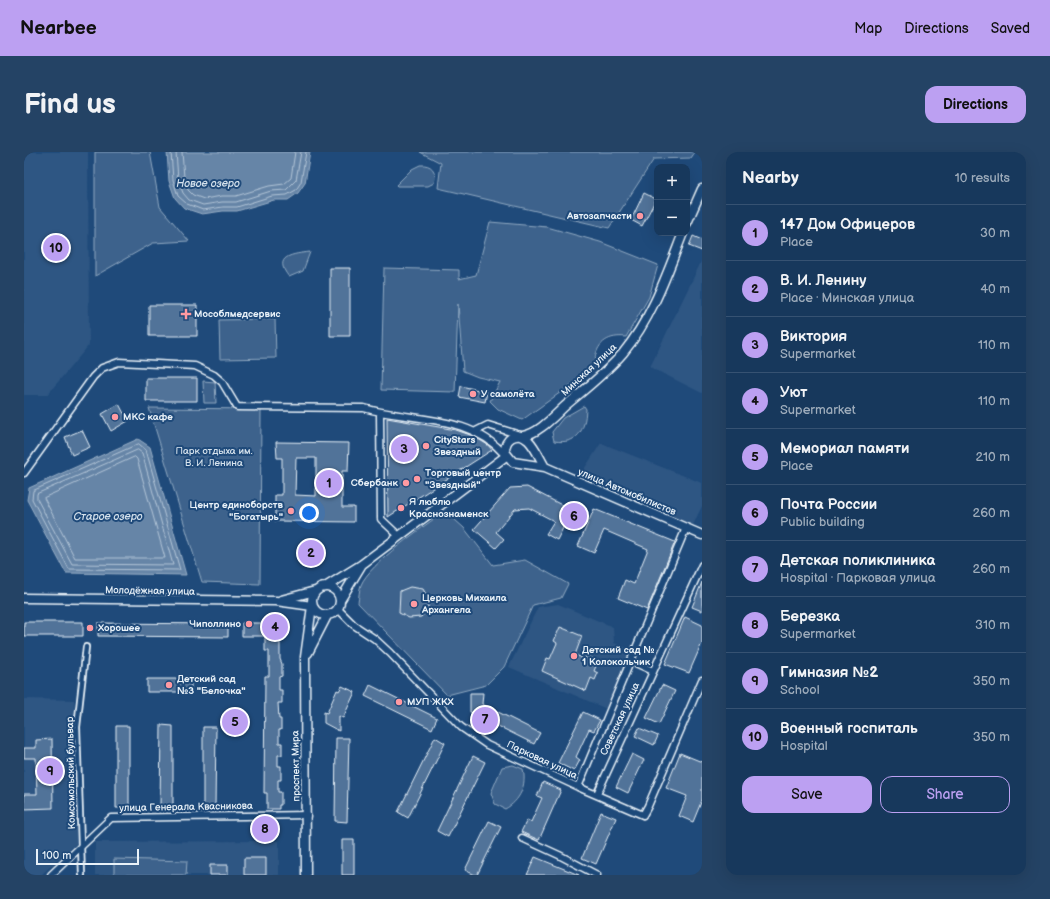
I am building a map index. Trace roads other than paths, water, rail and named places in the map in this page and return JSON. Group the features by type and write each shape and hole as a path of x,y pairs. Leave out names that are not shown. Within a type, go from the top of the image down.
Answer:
{"street":[{"path":"690,216 702,189"},
{"name":"Минская улица","path":"526,439 606,371 630,343 655,302 682,236"},
{"path":"24,473 93,377 102,368 119,362 195,366 214,375 222,382 238,407 364,408 380,413 439,420 476,431 501,450 513,462 522,463 530,457 532,450 526,439"},
{"path":"380,413 381,519 399,536"},
{"path":"476,431 488,425 526,439 545,467"},
{"path":"506,456 506,443 513,437 526,439"},
{"path":"361,566 341,599 336,612 327,616 316,612 312,606 315,591 327,586 361,566 506,456"},
{"name":"улица Автомобилистов","path":"522,463 545,467 702,535"},
{"path":"578,787 686,528"},
{"name":"Советская улица","path":"597,794 702,565"},
{"path":"327,586 334,589 341,599"},
{"name":"Молодёжная улица","path":"276,601 315,591"},
{"name":"Молодёжная улица","path":"24,598 276,601 312,606"},
{"name":"проспект Мира","path":"306,875 307,815 305,657 312,606"},
{"name":"Парковая улица","path":"338,609 354,625 375,639 390,653 461,727 492,748 578,787 643,814 648,806 702,680"},
{"name":"проспект Мира","path":"305,657 327,616"},
{"name":"Комсомольский бульвар","path":"82,875 77,727 86,647"},
{"path":"631,661 653,671"},
{"name":"улица Генерала Квасникова","path":"51,875 111,818 307,815"},
{"path":"522,838 597,875"}],"water":[{"name":"Новое озеро","path":"167,152 310,152 305,183 298,193 288,200 274,200 237,211 202,214 184,208 175,198 169,181"},
{"name":"Старое озеро","path":"138,439 150,447 186,575 66,573 27,500 29,488"}],"place":[{"name":"Автозапчасти","path":"640,216"},
{"name":"Военный госпиталь","path":"56,248"},
{"name":"Мособлмедсервис","path":"186,314"},
{"name":"У самолёта","path":"473,394"},
{"name":"МКС кафе","path":"115,417"},
{"name":"CityStars Звездный","path":"426,446"},
{"name":"Виктория","path":"404,449"},
{"name":"Торговый центр \"Звездный\"","path":"417,479"},
{"name":"147 Дом Офицеров","path":"329,483"},
{"name":"Сбербанк","path":"406,483"},
{"name":"Я люблю Краснознаменск","path":"401,508"},
{"name":"Центр единоборств \"Богатырь\"","path":"291,511"},
{"name":"Почта России","path":"574,516"},
{"name":"В. И. Ленину","path":"311,553"},
{"name":"Церковь Михаила Архангела","path":"414,604"},
{"name":"Чиполлино","path":"249,624"},
{"name":"Уют","path":"275,627"},
{"name":"Хорошее","path":"90,628"},
{"name":"Детский сад № 1 Колокольчик","path":"574,656"},
{"name":"Детский сад №3 \"Белочка\"","path":"169,685"},
{"name":"МУП ЖКХ","path":"399,702"},
{"name":"Детская поликлиника","path":"485,720"},
{"name":"Мемориал памяти","path":"235,722"},
{"name":"Гимназия №2","path":"50,771"},
{"name":"Березка","path":"265,829"}],"park label":[{"name":"Парк отдыха им. В. И. Ленина","path":"214,456"}]}
